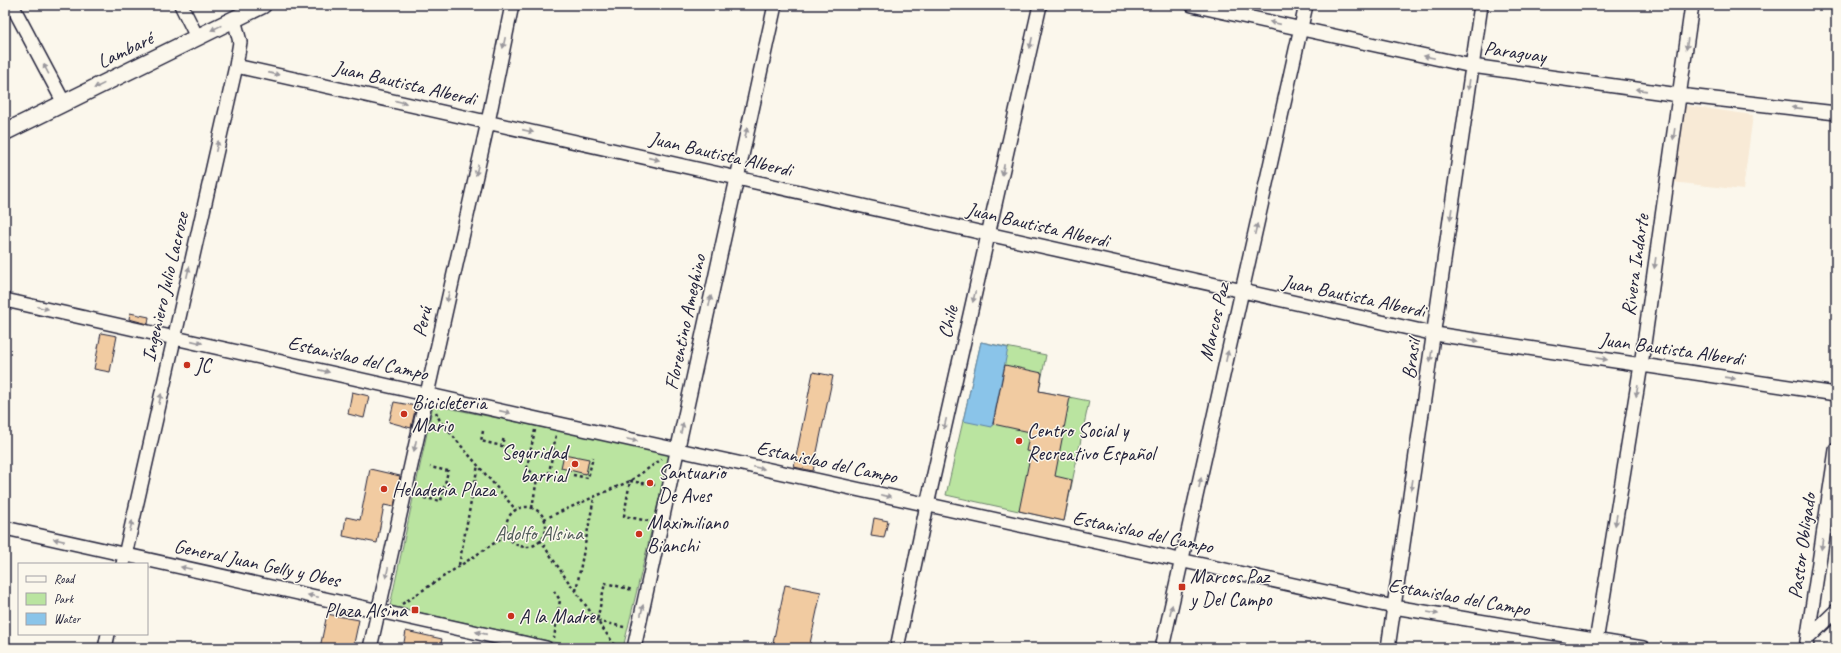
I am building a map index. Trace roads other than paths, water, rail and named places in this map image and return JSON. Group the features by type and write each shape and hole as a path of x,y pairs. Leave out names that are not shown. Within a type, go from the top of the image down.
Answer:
{"street":[{"path":"12,5 64,103"},
{"path":"181,5 197,37"},
{"name":"Lambaré","path":"5,132 263,5"},
{"name":"Perú","path":"370,648 488,122 512,5"},
{"name":"Florentino Ameghino","path":"634,648 775,5"},
{"name":"Chile","path":"897,648 927,505 1040,5"},
{"name":"Paraguay","path":"1192,5 1472,66 1679,95 1836,113"},
{"name":"Marcos Paz","path":"1162,648 1306,5"},
{"name":"Brasil","path":"1388,648 1435,334 1481,5"},
{"name":"Rivera Indarte","path":"1595,644 1641,365 1692,5"},
{"name":"Ingeniero Julio Lacroze","path":"124,559 236,66 240,42 234,19"},
{"name":"Juan Bautista Alberdi","path":"236,66 1435,334 1836,394"},
{"name":"Estanislao del Campo","path":"5,300 537,420 1394,607 1595,644 1643,648"},
{"name":"Pastor Obligado","path":"1807,643 1836,450"},
{"name":"General Juan Gelly y Obes","path":"5,528 144,563"},
{"name":"General Juan Gelly y Obes","path":"148,564 550,643"},
{"path":"1807,643 1836,610"},
{"path":"104,648 108,635"}],"water":[{"path":"981,342 1008,348 992,427 963,421"}],"place":[{"name":"JC","path":"187,365"},
{"name":"Bicicleteria Mario","path":"404,414"},
{"name":"Centro Social y Recreativo Español","path":"1019,441"},
{"name":"Seguridad barrial","path":"575,464"},
{"name":"Santuario De Aves","path":"650,483"},
{"name":"Heladería Plaza","path":"384,489"},
{"name":"Maximiliano Bianchi","path":"639,534"},
{"name":"Marcos Paz y Del Campo","path":"1182,587"},
{"name":"Plaza Alsina","path":"415,610"},
{"name":"A la Madre","path":"511,616"}],"park label":[{"name":"Adolfo Alsina","path":"539,533"}]}
